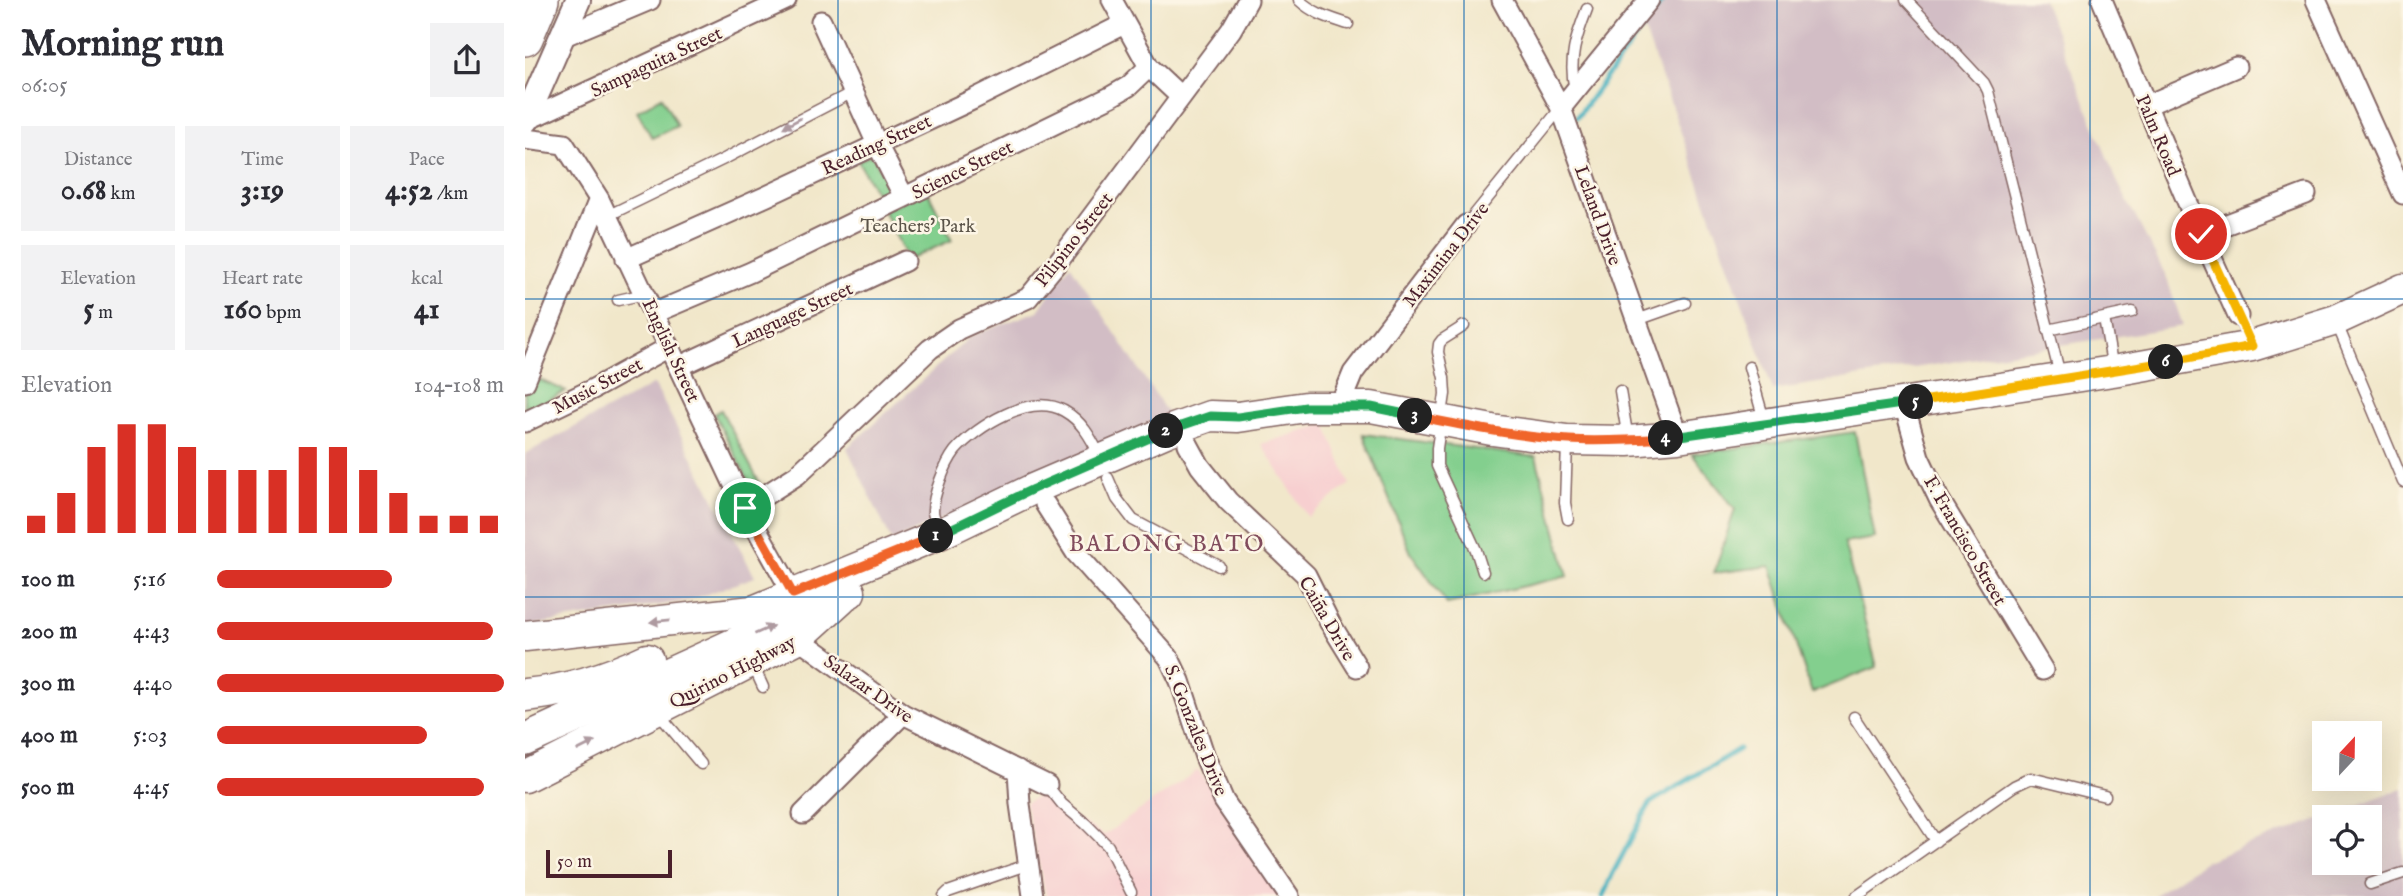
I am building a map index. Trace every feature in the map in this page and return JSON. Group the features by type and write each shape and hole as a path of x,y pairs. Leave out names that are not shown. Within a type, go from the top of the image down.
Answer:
{"highway":[{"path":"525,19 533,0"},
{"path":"525,38 541,0"},
{"path":"525,695 543,694 614,675 698,648 849,592"},
{"path":"525,740 698,648 753,611"}],"main road":[{"name":"Quirino Highway","path":"525,777 656,710 757,674 849,592 908,568 1045,504 1168,431 1210,416 1238,417 1306,407 1371,407 1567,440 1678,437 2113,371 2252,346 2336,320 2403,289"},
{"name":"Quirino Highway","path":"525,636 753,611 942,533 1033,489 1188,444 1217,433 1238,417"}],"street":[{"path":"525,121 578,0"},
{"path":"562,37 650,0"},
{"name":"Sampaguita Street","path":"525,121 786,0"},
{"path":"1112,0 1149,68 1181,97"},
{"name":"Pilipino Street","path":"745,508 797,475 930,349 959,329 1028,298 1061,258 1231,30 1248,0"},
{"name":"Leland Drive","path":"1502,0 1561,108 1678,437"},
{"path":"1561,108 1649,0"},
{"name":"Palm Road","path":"2102,0 2238,316"},
{"path":"2316,0 2403,194"},
{"path":"821,21 904,197"},
{"name":"Reading Street","path":"626,259 877,144 1124,24"},
{"path":"2147,105 2236,67"},
{"name":"Science Street","path":"654,313 751,272 1109,97 1129,86 1149,68"},
{"name":"English Street","path":"525,139 564,144 603,208 745,508 793,594"},
{"path":"2201,234 2306,194"},
{"name":"Music Street","path":"525,382 603,208"},
{"name":"Maximina Drive","path":"1339,407 1353,373 1466,225"},
{"name":"Language Street","path":"680,366 905,261"},
{"name":"Music Street","path":"525,422 593,389 669,347"},
{"name":"F. Francisco Street","path":"1904,404 1919,457 1939,499 2043,670"},
{"name":"Caiña Drive","path":"1188,444 1200,466 1227,501 1306,575 1330,623 1357,667"},
{"name":"S. Gonzales Drive","path":"1045,504 1076,554 1169,658 1224,801 1289,896"},
{"name":"Salazar Drive","path":"798,638 903,715 1047,785"},
{"path":"803,814 903,715"},
{"path":"1018,770 1033,896"}],"lane":[{"path":"1300,0 1308,9 1321,16 1348,24"},
{"path":"1906,0 1984,83 1988,91 2060,379"},
{"path":"1575,91 1571,61 1573,44 1587,9"},
{"path":"603,208 726,158 853,92"},
{"name":"Maximina Drive","path":"1466,225 1561,108"},
{"path":"618,300 645,294"},
{"path":"1637,320 1685,303"},
{"path":"2048,330 2132,312"},
{"name":"Palm Road","path":"2238,316 2252,346"},
{"path":"2104,318 2113,371"},
{"path":"2336,320 2403,482"},
{"path":"1464,326 1439,344 1438,352 1444,378 1443,421 1438,441 1437,466 1476,550 1483,572"},
{"path":"1749,367 1765,424"},
{"path":"1620,391 1628,440"},
{"path":"942,533 933,514 936,490 954,452 986,425 1013,411 1046,405 1062,410 1077,420 1090,436 1117,499 1133,520 1219,566"},
{"path":"1567,440 1565,503 1568,519"},
{"path":"656,710 701,764"},
{"path":"1854,717 1936,841"},
{"path":"1857,896 2014,786 2031,778 2105,796"},
{"path":"1047,785 1062,804 1108,846 1131,892"},
{"path":"944,896 948,892 1029,864"},
{"path":"2370,884 2403,873"}],"shaded area":[{"path":"1666,0 2043,0 2116,179 2166,276 2183,326 1773,390 1644,29"},
{"path":"1070,264 1168,414 892,542 847,448 971,336 1038,311"},
{"path":"654,384 755,577 687,601 525,626 525,454"},
{"path":"1326,424 1350,484 1308,517 1261,444"},
{"path":"1198,770 1284,896 1046,896 1025,803 1039,796 1104,835"},
{"path":"2403,788 2403,896 2153,896 2205,861 2312,821 2312,875 2382,875 2382,805 2357,805"}],"green space":[{"path":"662,97 677,126 652,138 637,111"},
{"path":"872,154 891,190 878,197 858,161"},
{"name":"Teachers' Park","path":"927,190 952,240 908,260 883,210"},
{"path":"530,376 566,391 525,413 525,389"},
{"path":"721,410 759,482 751,486 714,414"},
{"path":"1855,432 1875,538 1844,543 1877,667 1812,693 1770,566 1714,573 1735,509 1692,454"},
{"path":"1363,434 1536,457 1568,576 1447,604 1411,553"}],"waterway":[{"path":"1577,117 1663,0"},
{"path":"1603,896 1650,803 1739,749"}],"district":[{"name":"BALONG BATO","path":"1167,543"}],"route":[{"path":"745,508 793,594 942,533 1033,489 1168,431 1210,416 1238,417 1306,407 1371,407 1492,430 1567,440 1678,437 2113,371 2252,346 2201,234"}]}
